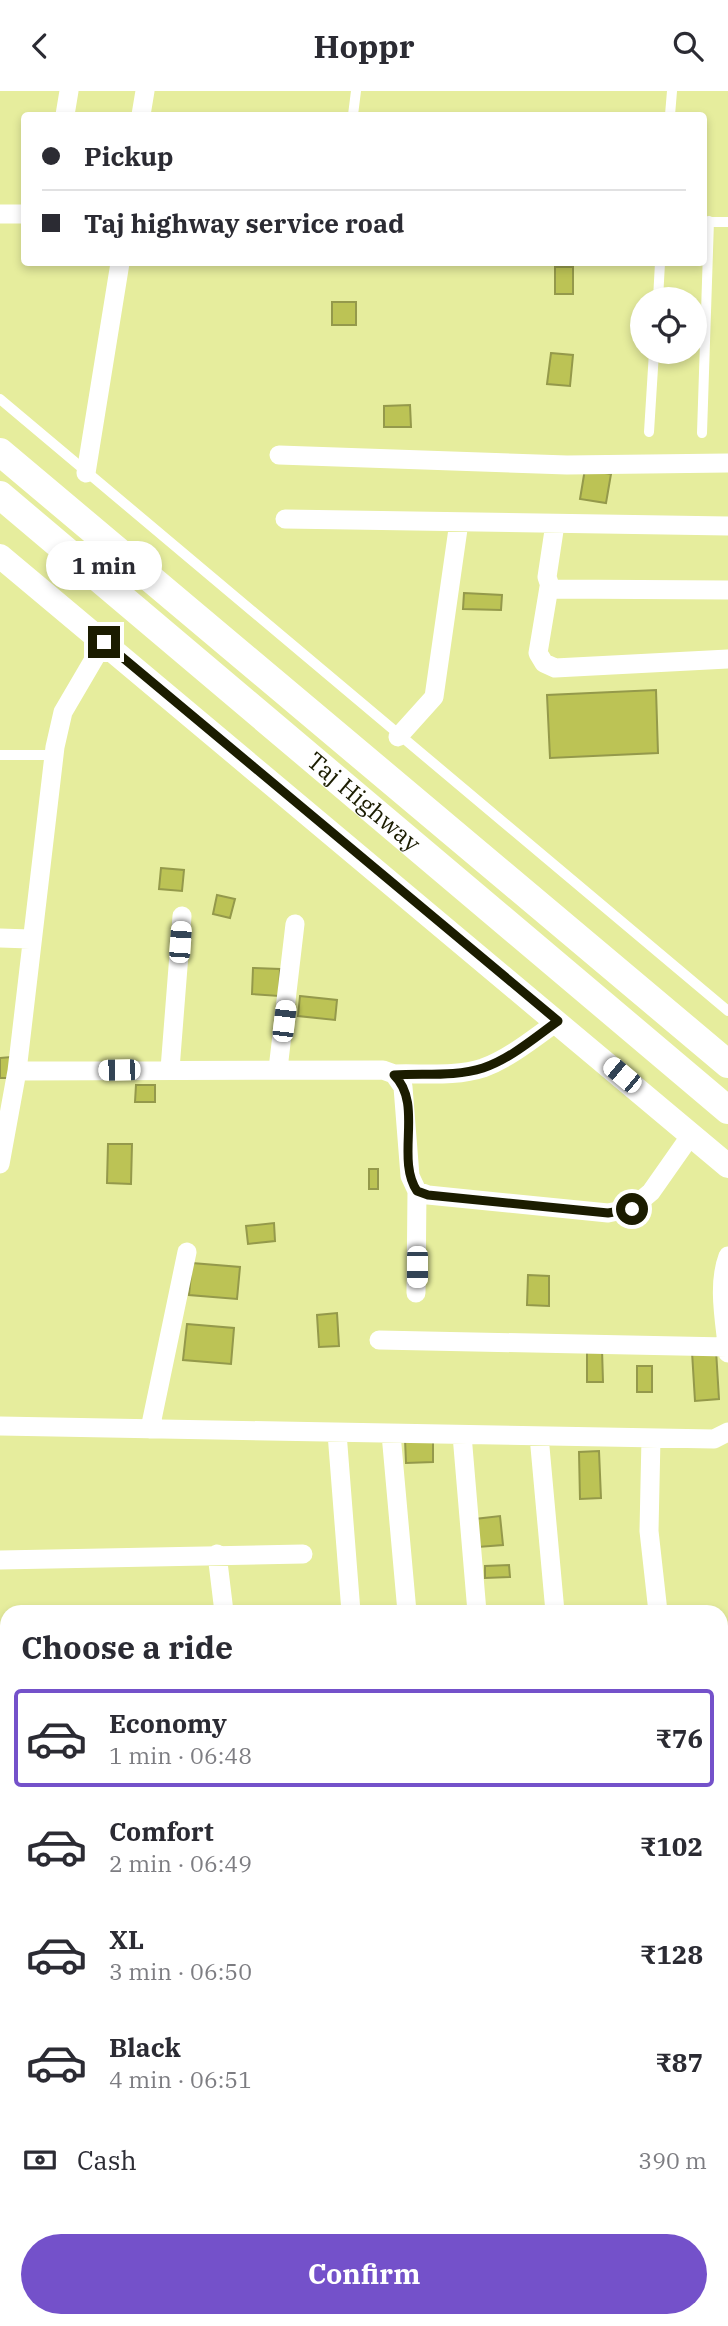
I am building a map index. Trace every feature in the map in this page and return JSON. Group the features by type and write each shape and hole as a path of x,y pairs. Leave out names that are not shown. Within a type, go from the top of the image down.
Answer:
{"main road":[{"path":"0,452 728,1064"},
{"name":"Taj Highway","path":"0,495 728,1110"}],"street":[{"path":"66,112 69,91"},
{"path":"142,112 145,91"},
{"path":"0,214 21,214"},
{"path":"86,473 120,266"},
{"path":"279,454 567,465 728,463"},
{"path":"285,519 728,527"},
{"path":"398,737 434,697 459,522"},
{"path":"555,524 547,577 549,587 538,653 544,663 555,668 728,659"},
{"path":"0,556 728,1166"},
{"path":"549,587 558,591 728,590"},
{"path":"0,1164 17,1071 30,939 54,755 63,712 104,642"},
{"path":"170,1069 182,916"},
{"path":"278,1069 295,924"},
{"path":"0,938 30,939"},
{"path":"394,1075 463,1072 483,1068 510,1055 558,1021"},
{"path":"17,1071 383,1070 394,1075 400,1080 406,1101 410,1176 417,1191 416,1293"},
{"path":"417,1191 428,1195 608,1213 632,1209 651,1192 691,1135"},
{"path":"150,1429 187,1252"},
{"path":"728,1256 723,1269 722,1289 728,1353"},
{"path":"379,1340 727,1347"},
{"path":"0,1426 714,1439 728,1435"},
{"path":"337,1433 350,1605"},
{"path":"391,1434 406,1605"},
{"path":"462,1435 476,1605"},
{"path":"538,1436 554,1605"},
{"path":"651,1438 649,1531 657,1605"},
{"path":"217,1554 223,1605"},
{"path":"0,1560 303,1554"}],"lane":[{"path":"353,112 356,91"},
{"path":"670,112 672,91"},
{"path":"707,222 728,222"},
{"path":"659,287 660,266"},
{"path":"702,433 705,266"},
{"path":"649,432 653,364"},
{"path":"0,399 398,737 728,1011"},
{"path":"0,755 54,755"}],"building":[{"path":"555,267 573,267 573,294 555,294"},
{"path":"332,302 356,302 356,325 332,325"},
{"path":"551,353 573,355 570,386 547,384"},
{"path":"410,405 411,427 384,427 384,406"},
{"path":"585,469 611,474 606,503 580,499"},
{"path":"464,593 502,595 501,610 463,609"},
{"path":"656,690 658,753 550,758 547,695"},
{"path":"161,868 184,870 182,891 159,889"},
{"path":"217,895 235,899 230,918 213,914"},
{"path":"253,968 280,969 279,996 252,994"},
{"path":"300,996 337,1000 335,1020 298,1016"},
{"path":"11,1057 11,1078 0,1078 0,1058"},
{"path":"136,1085 155,1085 155,1102 135,1102"},
{"path":"108,1144 132,1144 131,1184 107,1183"},
{"path":"369,1169 378,1169 378,1189 369,1189"},
{"path":"274,1223 275,1241 248,1244 246,1226"},
{"path":"192,1263 240,1267 237,1299 189,1295"},
{"path":"528,1275 549,1276 549,1306 527,1305"},
{"path":"337,1313 339,1346 319,1347 317,1315"},
{"path":"187,1324 234,1328 231,1364 183,1360"},
{"path":"587,1349 602,1349 603,1382 587,1382"},
{"path":"716,1350 719,1399 695,1401 692,1352"},
{"path":"637,1366 652,1366 652,1392 637,1392"},
{"path":"433,1438 433,1462 406,1463 405,1439"},
{"path":"599,1451 601,1498 580,1499 579,1452"},
{"path":"500,1516 503,1545 478,1547 475,1519"},
{"path":"509,1565 510,1577 485,1578 485,1566"}],"route":[{"path":"104,642 558,1021 510,1055 483,1068 463,1072 394,1075 400,1080 406,1101 410,1176 417,1191 428,1195 561,1206 608,1213 632,1209"}]}
